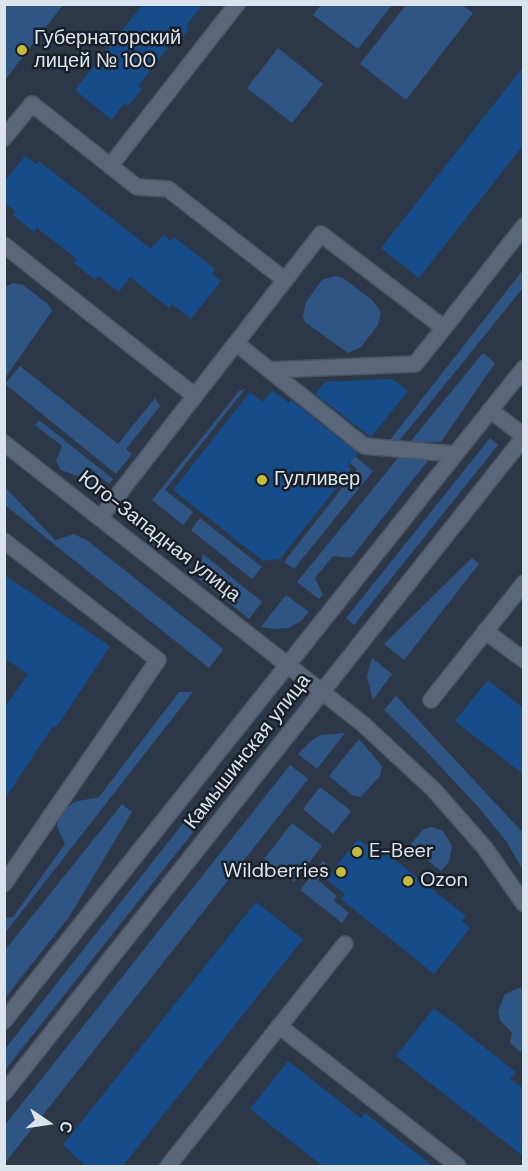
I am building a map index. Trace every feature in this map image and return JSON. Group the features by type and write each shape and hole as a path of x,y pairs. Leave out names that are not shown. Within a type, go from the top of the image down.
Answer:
{"street":[{"path":"110,166 237,4"},
{"path":"4,138 32,104 137,188 168,189 285,280"},
{"path":"269,370 415,364 524,226"},
{"path":"100,518 321,234 444,328"},
{"path":"4,245 195,396"},
{"path":"236,343 364,446 455,454"},
{"name":"Камышинская улица","path":"4,1021 524,368"},
{"path":"490,410 524,436"},
{"name":"Камышинская улица","path":"4,1093 524,436"},
{"name":"Юго-Западная улица","path":"4,443 363,724 434,790 485,848 524,904"},
{"path":"4,541 158,660 4,884"},
{"path":"430,700 524,584"},
{"path":"485,631 524,660"},
{"path":"168,1167 345,944"},
{"path":"279,1026 458,1167"}],"shaded area":[{"name":"Губернаторский лицей № 100","path":"4,5 63,5 5,80"},
{"path":"321,5 392,5 358,49 313,15"},
{"path":"406,5 462,5 473,13 406,100 360,64"},
{"path":"278,48 323,84 292,123 247,88"},
{"path":"523,270 523,288 395,446 389,441"},
{"path":"335,276 343,278 372,300 381,312 378,325 361,347 348,353 305,322 303,316 306,302 322,280"},
{"path":"13,283 23,285 48,304 52,311 5,378 5,287"},
{"path":"483,353 495,363 441,442 410,442"},
{"path":"20,366 118,444 155,398 160,406 126,449 132,454 116,474 5,384"},
{"path":"245,389 165,490 193,512 183,525 152,500 239,391"},
{"path":"39,420 113,479 109,484 90,468 78,476 61,470 56,461 62,446 35,425"},
{"path":"329,435 373,471 294,569 284,562 357,469 341,455"},
{"path":"490,438 498,445 354,625 346,618"},
{"path":"398,458 430,458 351,558 333,556 315,578 323,595 319,599 297,582"},
{"path":"5,487 55,540 74,534 88,541 220,646 223,650 209,668 5,505"},
{"path":"200,518 262,567 252,579 191,530"},
{"path":"203,554 262,602 249,619 197,577"},
{"path":"472,558 479,564 404,660 384,644"},
{"path":"286,595 309,612 301,621 289,628 261,627"},
{"path":"372,658 392,674 373,700 367,677"},
{"path":"179,692 193,692 5,933 5,918 13,917 65,844 57,826 61,812 74,802 99,797"},
{"path":"396,696 523,833 523,870 506,841 480,809 384,710"},
{"path":"345,733 317,769 298,754 321,735"},
{"path":"251,737 262,745 5,1070 5,1049"},
{"path":"359,739 382,766 380,776 361,797 352,795 329,776"},
{"path":"290,765 308,779 5,1163 5,1125"},
{"path":"320,787 351,811 333,834 303,809"},
{"path":"122,804 132,812 69,917 5,998 5,950"},
{"path":"292,823 322,846 294,882 264,859"},
{"path":"432,827 443,831 452,846 449,862 441,871 409,846 424,829"},
{"path":"323,861 329,866 318,880 337,896 334,901 349,913 342,923 300,890"},
{"path":"519,988 524,989 523,1050 520,1052 510,1043 512,1033 500,1020 498,1011 505,994"}],"building":[{"path":"143,4 203,4 186,26 189,29 174,47 171,44 138,86 142,89 128,106 124,103 112,120 75,90"},
{"path":"524,66 524,144 419,278 381,248"},
{"path":"25,156 36,164 39,161 151,249 163,235 171,241 174,237 215,269 212,274 221,281 191,319 172,304 169,308 130,277 119,292 98,276 95,280 74,263 77,259 37,228 34,232 13,215 15,211 4,203 4,182"},
{"path":"392,379 408,391 371,437 315,394 325,382"},
{"name":"Гулливер","path":"272,390 289,403 291,400 358,453 347,466 351,469 280,559 263,561 173,490 250,392 263,402"},
{"path":"4,575 110,646 56,728 53,726 4,800 4,708 28,674 4,658"},
{"path":"488,680 524,709 524,775 455,721"},
{"path":"358,839 367,846 371,841 466,916 462,921 470,928 434,974 341,899 345,894 326,879"},
{"path":"256,902 303,939 122,1167 87,1167 63,1145"},
{"path":"434,1008 516,1072 510,1079 524,1089 524,1157 396,1056"},
{"path":"288,1061 361,1118 365,1113 434,1167 324,1167 250,1109"}],"place":[{"name":"Губернаторский лицей № 100","path":"22,50"},
{"name":"Гулливер","path":"262,480"},
{"name":"E-Beer","path":"357,852"},
{"name":"Wildberries","path":"341,872"},
{"name":"Ozon","path":"408,881"}]}
